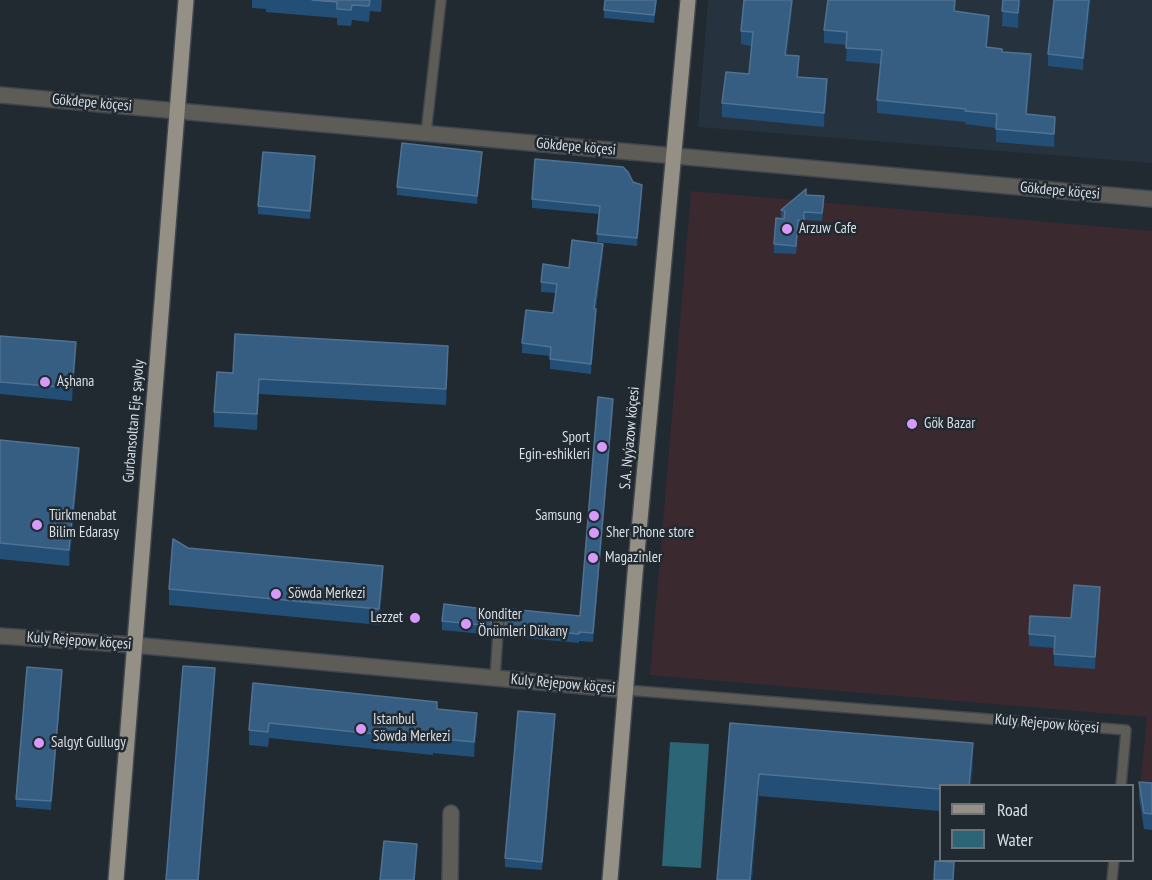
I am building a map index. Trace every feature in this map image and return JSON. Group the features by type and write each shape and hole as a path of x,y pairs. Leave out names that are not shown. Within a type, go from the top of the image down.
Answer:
{"main road":[{"name":"Gurbansoltan Eje şayoly","path":"116,880 186,0"},
{"name":"S.A. Nyýazow köçesi","path":"609,880 688,0"}],"street":[{"name":"Gökdepe köçesi","path":"0,94 1152,200"},
{"name":"Kuly Rejepow köçesi","path":"0,636 134,645 626,690"},
{"path":"450,880 451,813"}],"lane":[{"path":"426,134 441,0"},
{"path":"495,678 499,617"},
{"name":"Kuly Rejepow köçesi","path":"626,690 1126,730 1121,784"},
{"path":"1112,880 1114,862"}],"shaded area":[{"path":"708,0 1152,0 1152,163 698,127"},
{"name":"Gök Bazar","path":"691,191 1152,231 1152,799 1139,797 1147,717 650,675"}],"water":[{"path":"670,742 709,744 701,868 662,866"}],"building":[{"path":"312,0 370,0 369,6 352,5 351,10 337,9 337,2"},
{"path":"605,0 656,0 654,15 604,10"},
{"path":"744,0 792,0 785,55 799,56 797,77 827,79 824,113 722,103 726,72 749,74 753,32 741,31"},
{"path":"828,0 955,0 954,11 989,16 986,47 1002,49 1002,52 1031,54 1026,114 1055,117 1054,134 996,129 997,114 877,100 882,50 846,48 847,32 824,30"},
{"path":"1003,0 1019,0 1018,13 1002,11"},
{"path":"1054,0 1089,0 1083,58 1048,54"},
{"path":"402,143 482,152 477,196 397,187"},
{"path":"263,152 315,156 310,211 258,206"},
{"path":"535,159 623,167 633,182 642,185 637,238 597,234 600,206 532,199"},
{"name":"Arzuw Cafe","path":"806,189 806,195 824,196 822,213 804,212 804,221 798,220 796,246 774,244 776,218 784,219 785,211 781,210"},
{"path":"572,240 603,244 594,309 596,309 591,364 550,359 551,347 522,343 526,310 553,313 557,284 541,282 543,264 569,268"},
{"path":"235,334 448,346 446,389 259,379 257,414 214,412 217,372 233,373"},
{"path":"0,336 76,342 72,388 0,382"},
{"path":"598,397 613,399 593,633 579,632 579,634 505,627 506,610 510,611 510,609 580,616"},
{"name":"Türkmenabat Bilim Edarasy","path":"0,440 79,448 69,550 0,543"},
{"name":"Söwda Merkezi","path":"173,539 188,548 383,566 379,609 169,589"},
{"path":"1074,585 1100,587 1095,657 1054,654 1055,636 1029,634 1030,616 1071,618"},
{"path":"444,604 492,610 491,626 442,621"},
{"path":"183,666 215,668 198,880 166,880"},
{"name":"Salgyt Gullugy","path":"27,667 62,670 51,801 16,799"},
{"path":"253,683 437,702 437,709 477,713 474,742 269,723 268,732 249,730"},
{"path":"518,711 555,714 542,862 505,858"},
{"path":"730,723 973,743 969,784 939,784 939,789 759,774 750,880 717,880"},
{"path":"1139,782 1152,783 1152,814 1144,813"},
{"path":"384,841 417,844 414,880 380,880"},
{"path":"935,861 954,862 953,880 934,880"}],"place":[{"name":"Arzuw Cafe","path":"787,229"},
{"name":"Aşhana","path":"45,382"},
{"name":"Gök Bazar","path":"912,424"},
{"name":"Sport Egin-eshikleri","path":"602,447"},
{"name":"Samsung","path":"594,516"},
{"name":"Türkmenabat Bilim Edarasy","path":"37,525"},
{"name":"Sher Phone store","path":"594,533"},
{"name":"Magazinler","path":"593,558"},
{"name":"Söwda Merkezi","path":"276,594"},
{"name":"Lezzet","path":"415,618"},
{"name":"Konditer Önümleri Dükany","path":"466,624"},
{"name":"Istanbul Söwda Merkezi","path":"361,729"},
{"name":"Salgyt Gullugy","path":"39,743"}]}
